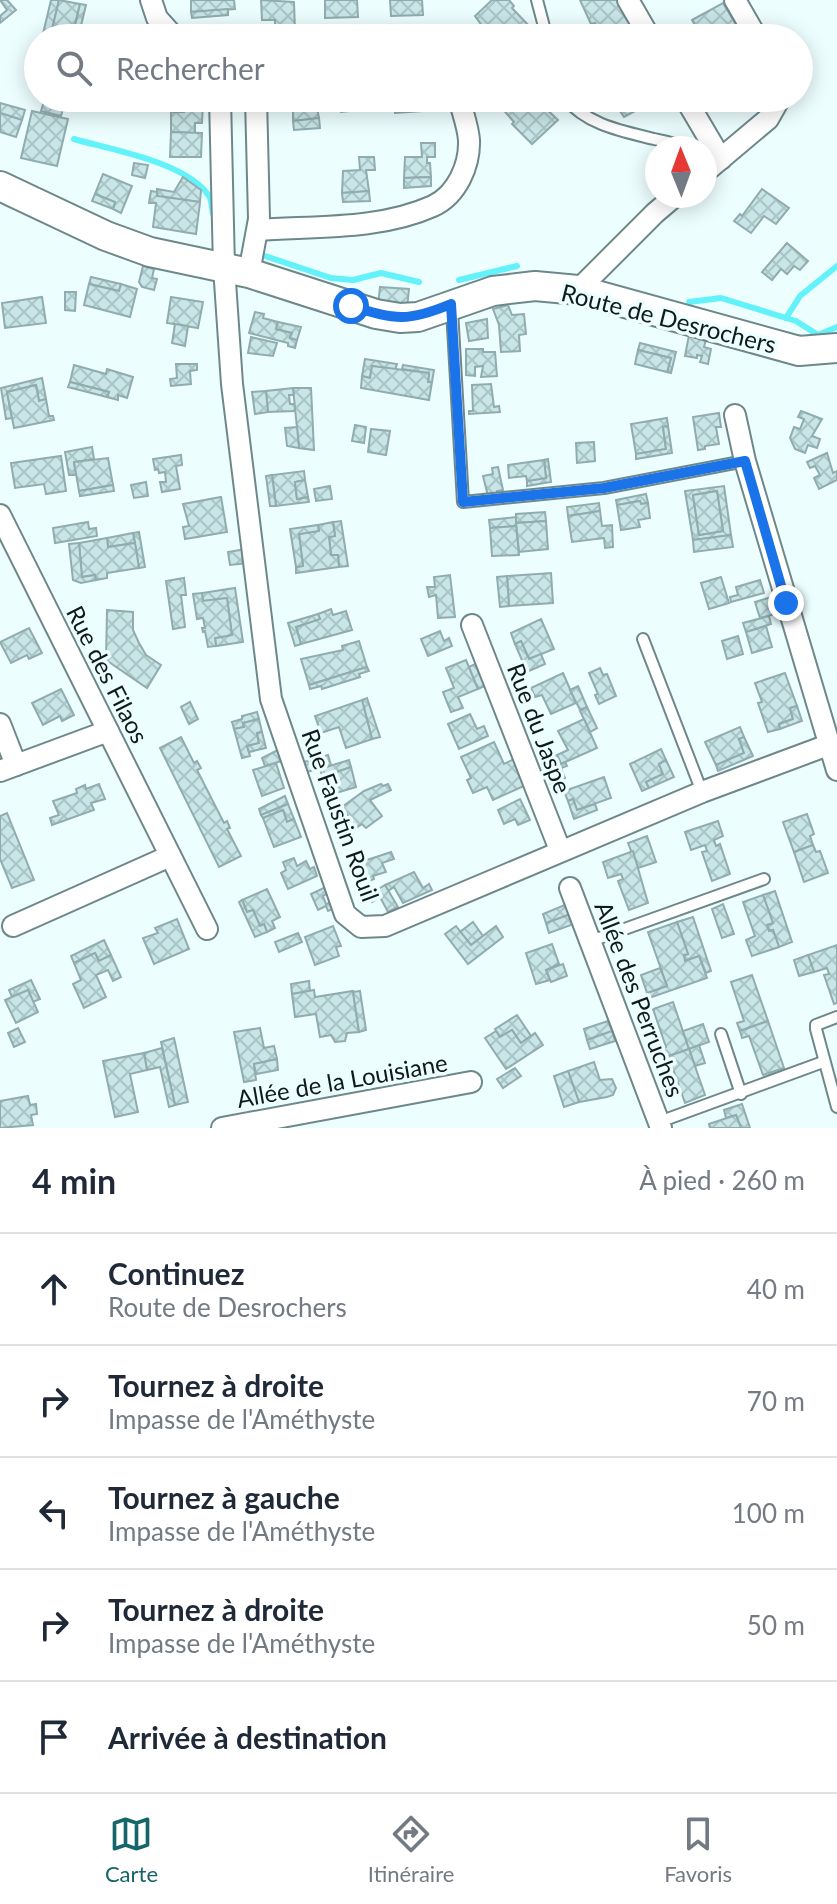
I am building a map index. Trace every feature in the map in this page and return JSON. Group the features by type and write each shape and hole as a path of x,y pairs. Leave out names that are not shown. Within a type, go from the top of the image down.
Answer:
{"street":[{"path":"151,0 162,24"},
{"path":"628,0 642,24"},
{"path":"735,0 749,24"},
{"path":"221,112 237,270"},
{"path":"237,270 258,230 256,112"},
{"path":"258,230 385,221 435,205 456,188 466,167 469,139 462,112"},
{"path":"690,112 699,136"},
{"path":"717,161 768,119 772,112"},
{"name":"Route de Desrochers","path":"0,186 106,236 150,252 237,270 376,314 418,317 493,291 535,286 578,290 799,351 837,348"},
{"path":"578,290 661,208"},
{"name":"Rue Faustin Rouil","path":"237,270 232,384 271,699 345,914 361,927 385,926 702,792 832,746"},
{"path":"735,415 745,461 837,770"},
{"name":"Rue des Filaos","path":"0,515 207,929"},
{"name":"Rue du Jaspe","path":"472,625 560,850"},
{"path":"0,724 8,768 108,731"},
{"path":"13,926 170,856"},
{"name":"Allée des Perruches","path":"570,888 660,1125"},
{"name":"Allée de la Louisiane","path":"222,1128 471,1082"}],"lane":[{"path":"537,0 543,24"},
{"path":"580,112 615,129 645,137"},
{"path":"451,304 463,502 604,488 745,461"},
{"path":"643,639 702,792"},
{"path":"591,941 764,879"},
{"path":"837,1017 816,1025 837,1107"},
{"path":"721,1034 741,1094"},
{"path":"660,1125 823,1062"}],"building":[{"path":"0,0 7,0 16,10 0,23 0,16 7,10"},
{"path":"51,0 59,0 53,24 45,24"},
{"path":"59,0 80,4 75,24 53,24"},
{"path":"191,0 234,0 235,9 191,12"},
{"path":"261,0 294,2 295,24 262,20"},
{"path":"325,0 357,0 358,17 325,18"},
{"path":"390,0 422,0 423,15 391,16"},
{"path":"492,0 509,0 514,6 512,8 527,24 481,24 475,16"},
{"path":"580,0 622,0 633,24 595,23 591,24"},
{"path":"723,3 736,24 694,24 692,20"},
{"path":"80,4 86,5 81,24 75,24"},
{"path":"228,9 228,15 192,18 191,12"},
{"path":"0,103 24,112 22,120 0,113"},
{"path":"32,112 68,119 57,166 21,158"},
{"path":"171,112 202,112 202,123 195,123 195,133 171,132"},
{"path":"293,112 318,112 319,118 293,121"},
{"path":"505,112 550,112 558,120 532,144 512,124 514,122"},
{"path":"0,113 22,120 16,137 0,132"},
{"path":"319,118 320,128 294,130 293,121"},
{"path":"171,132 202,133 201,157 170,157"},
{"path":"421,143 435,143 435,157 427,157 431,177 404,178 405,157 422,157"},
{"path":"359,157 374,157 375,170 366,170 369,191 342,193 343,171 360,170"},
{"path":"134,163 148,165 145,178 132,175"},
{"path":"103,174 132,186 121,213 113,209 115,202 95,194"},
{"path":"183,177 201,190 200,202 157,196 157,189 174,192"},
{"path":"431,177 431,186 404,188 404,178"},
{"path":"762,189 789,208 776,224 764,216 751,233 734,221 740,214 742,216"},
{"path":"151,191 157,192 157,196 200,202 196,234 153,227 156,203 149,203"},
{"path":"369,191 370,201 343,202 342,193"},
{"path":"95,194 115,202 113,209 92,201"},
{"path":"787,243 808,261 800,270 794,266 787,274 781,269 772,280 762,272"},
{"path":"143,266 154,269 152,278 157,279 154,290 142,287 139,282"},
{"path":"91,277 121,284 119,291 89,284"},
{"path":"89,284 119,291 121,284 137,289 130,317 84,305"},
{"path":"380,287 409,289 407,308 378,305"},
{"path":"65,292 76,292 75,311 65,310"},
{"path":"42,297 46,323 5,328 2,303"},
{"path":"171,297 203,302 198,328 167,323"},
{"path":"508,305 512,315 524,314 526,334 519,335 520,351 501,352 499,325 493,309"},
{"path":"255,312 278,322 276,329 292,333 290,338 297,340 295,348 288,346 288,343 249,333"},
{"path":"487,319 488,338 469,341 466,323"},
{"path":"278,322 301,327 297,340 290,338 292,333 276,329"},
{"path":"175,324 188,326 185,346 172,343"},
{"path":"689,335 706,339 704,347 711,349 708,364 700,362 702,356 685,356"},
{"path":"251,337 277,343 273,356 248,353"},
{"path":"640,343 676,352 671,373 667,372 671,358 638,350"},
{"path":"466,349 495,352 497,376 481,377 483,366 475,367 475,376 466,375"},
{"path":"638,350 671,358 667,372 635,364"},
{"path":"365,359 397,364 395,370 372,366 370,378 362,376"},
{"path":"176,364 197,364 197,370 190,371 191,384 171,386 170,379 177,378"},
{"path":"74,365 106,374 107,369 133,377 127,398 118,395 118,400 107,397 109,392 70,382"},
{"path":"403,365 434,370 432,382 428,382 429,373 402,369"},
{"path":"372,366 429,373 428,382 432,382 429,400 361,388 362,376 370,378"},
{"path":"42,378 46,399 39,401 36,385 7,392 12,418 6,419 1,388"},
{"path":"70,382 109,392 107,397 68,387"},
{"path":"491,384 494,407 499,406 500,412 469,414 473,411 472,385"},
{"path":"36,385 39,401 46,399 49,416 53,416 54,420 14,428 7,392"},
{"path":"293,388 295,395 289,395 290,404 295,404 295,411 268,412 266,391"},
{"path":"293,388 311,388 314,450 299,448"},
{"path":"266,391 268,412 255,414 252,392"},
{"path":"801,411 822,419 812,436 820,439 817,448 808,445 805,453 795,449 790,438 794,427 800,429 804,419 798,417"},
{"path":"719,413 721,427 716,427 719,444 698,450 693,417"},
{"path":"667,418 668,426 663,427 666,449 636,454 631,424"},
{"path":"355,425 366,427 364,443 352,441"},
{"path":"668,426 672,453 636,459 636,454 666,449 663,427"},
{"path":"297,427 299,448 287,446 285,428"},
{"path":"371,429 390,431 386,455 368,452"},
{"path":"594,442 595,461 577,463 576,443"},
{"path":"92,447 94,459 74,462 76,475 69,475 65,452"},
{"path":"827,453 833,473 837,471 837,480 819,489 814,478 820,475 815,466 810,468 807,462"},
{"path":"181,455 182,465 176,466 180,489 162,492 160,482 166,482 165,472 155,470 153,459"},
{"path":"61,456 66,491 46,494 44,484 15,488 11,463"},
{"path":"108,458 113,485 79,491 74,462"},
{"path":"548,459 551,482 527,486 527,481 546,478 544,460"},
{"path":"544,460 546,478 527,481 526,476 509,478 508,465"},
{"path":"498,467 503,490 488,496 483,476 493,474 492,468"},
{"path":"304,471 305,480 295,482 297,499 308,497 309,502 276,506 272,475"},
{"path":"272,475 276,506 270,506 266,476"},
{"path":"305,480 308,497 297,499 295,482"},
{"path":"146,482 148,496 134,498 131,485"},
{"path":"113,485 114,491 80,496 79,491"},
{"path":"330,486 332,499 316,501 314,489"},
{"path":"724,486 731,535 693,540 685,491","holes":["717,491 723,531 699,535 693,495"]},
{"path":"717,491 723,531 699,535 693,495"},
{"path":"646,494 648,503 641,504 640,501 617,505 616,500"},
{"path":"221,497 227,532 185,539 183,527 189,526 183,504"},
{"path":"640,501 641,504 648,503 650,518 638,520 640,527 621,530 617,505"},
{"path":"599,503 600,511 568,516 567,507"},
{"path":"600,511 602,526 612,525 613,547 605,548 604,538 572,542 568,516"},
{"path":"545,512 546,521 516,523 516,514"},
{"path":"516,517 516,526 490,528 489,520"},
{"path":"341,521 348,566 339,567 338,555 331,555 329,537 335,536 333,522"},
{"path":"546,521 548,549 519,552 516,523"},
{"path":"88,522 89,529 96,528 97,536 55,543 53,528"},
{"path":"333,522 335,536 329,537 331,555 338,555 339,567 296,573 296,567 303,566 299,534 319,531 318,525"},
{"path":"318,525 319,531 299,534 303,566 296,567 290,529"},
{"path":"516,526 519,555 492,556 490,528"},
{"path":"139,532 145,567 139,568 133,533"},
{"path":"133,533 135,543 108,547 107,538"},
{"path":"731,535 733,547 694,552 693,540"},
{"path":"107,538 108,547 135,543 139,568 107,573 107,578 96,580 95,575 82,577 79,543"},
{"path":"79,543 82,577 95,575 96,580 81,583 73,580 69,544"},
{"path":"246,549 248,563 230,565 228,552"},
{"path":"551,573 553,603 509,606 507,576"},
{"path":"450,575 455,617 438,618 436,595 429,597 427,587 435,587 434,577"},
{"path":"507,576 509,606 500,607 497,577"},
{"path":"721,577 729,603 709,609 701,583"},
{"path":"184,578 186,595 181,595 185,627 173,629 166,581"},
{"path":"760,580 764,593 731,602 730,597 738,595 736,587"},
{"path":"235,588 243,642 216,646 215,638 232,635 227,598 203,601 202,593"},
{"path":"202,593 203,601 227,598 232,635 215,638 216,646 208,647 202,628 205,628 203,618 197,619 193,594"},
{"path":"775,596 779,613 760,618 755,602"},
{"path":"331,609 333,615 346,611 352,630 301,644 296,627 320,619 318,614"},
{"path":"107,610 133,612 133,630 139,643 146,655 161,665 147,688 106,660"},
{"path":"318,614 320,619 296,627 301,644 295,646 288,623"},
{"path":"769,616 771,624 746,632 743,623"},
{"path":"541,619 554,649 529,659 521,641 515,644 511,633"},
{"path":"766,626 772,647 752,653 746,632"},
{"path":"29,628 42,653 29,659 27,655 11,663 0,642"},
{"path":"440,631 444,641 449,638 452,646 428,656 421,639"},
{"path":"738,636 743,654 727,659 722,641"},
{"path":"359,641 367,667 309,685 301,659 343,650 342,646"},
{"path":"521,641 529,659 541,654 545,664 527,672 515,644"},
{"path":"466,660 478,689 458,697 463,708 451,712 443,692 454,688 446,668"},
{"path":"475,664 485,686 478,689 469,667"},
{"path":"367,667 369,671 359,674 360,677 322,689 321,686 310,689 309,685"},
{"path":"600,668 603,675 607,674 616,696 599,704 589,673"},
{"path":"563,673 576,703 551,714 542,695 535,697 531,688"},
{"path":"785,673 797,706 790,708 793,719 779,724 780,729 768,732 755,683"},
{"path":"578,686 587,707 580,710 570,690"},
{"path":"61,689 74,715 62,721 60,716 43,725 32,703"},
{"path":"367,698 380,737 372,739 362,700"},
{"path":"362,700 372,739 346,748 339,727 321,733 315,716"},
{"path":"190,702 198,719 189,724 181,707"},
{"path":"797,706 802,721 780,729 779,724 793,719 790,708"},
{"path":"587,707 597,728 590,732 580,711"},
{"path":"257,712 259,719 234,729 232,722"},
{"path":"470,714 477,729 484,726 488,736 459,749 448,724"},
{"path":"259,719 262,732 257,733 259,743 247,746 250,756 242,758 234,729"},
{"path":"584,719 597,748 561,764 557,755 568,750 558,731"},
{"path":"740,727 744,737 739,739 744,753 716,765 705,742"},
{"path":"262,732 266,748 249,752 247,746 259,743 257,733"},
{"path":"181,737 194,763 197,761 201,768 197,770 224,823 227,821 230,828 227,829 241,856 219,867 160,748"},
{"path":"744,737 753,756 718,771 716,765 744,753 739,739"},
{"path":"494,742 504,764 514,759 526,785 493,800 487,787 473,793 467,780 471,778 461,757"},
{"path":"282,748 285,760 265,766 262,758"},
{"path":"661,749 666,760 659,764 663,774 646,782 649,788 642,791 630,764"},
{"path":"328,755 331,765 307,772 304,762"},
{"path":"557,755 561,764 565,762 567,766 561,768 565,778 551,785 541,762"},
{"path":"349,760 351,767 331,774 336,793 328,796 320,769"},
{"path":"666,760 674,777 649,788 646,782 663,774 659,764"},
{"path":"276,763 284,788 262,796 253,770"},
{"path":"351,767 356,787 336,793 331,774"},
{"path":"604,777 611,798 577,810 573,799 568,801 564,791"},
{"path":"99,784 105,799 91,803 94,810 52,825 50,818 59,815 53,801 77,793 76,789 85,785 86,789"},
{"path":"388,784 391,790 370,800 382,816 366,828 362,824 356,828 342,807 364,791"},
{"path":"285,796 288,804 261,815 259,809"},
{"path":"520,799 530,820 518,825 515,819 504,824 498,810"},
{"path":"573,799 577,810 595,804 597,810 574,819 568,801"},
{"path":"288,804 294,819 287,822 283,810 263,818 261,815"},
{"path":"342,807 349,818 339,825 331,815"},
{"path":"283,810 287,822 294,819 301,837 274,847 263,818"},
{"path":"7,813 34,880 12,888 0,859 0,816"},
{"path":"807,814 814,834 810,836 813,845 794,852 783,822"},
{"path":"718,821 723,836 714,840 716,846 720,844 730,874 712,881 702,852 707,851 705,845 691,850 685,832"},
{"path":"647,836 656,862 638,868 628,843"},
{"path":"813,845 816,852 820,851 828,873 804,882 794,852"},
{"path":"633,851 648,903 629,910 618,881 623,879 621,874 608,878 603,862"},
{"path":"391,852 394,859 382,863 386,872 373,876 374,879 365,883 358,863"},
{"path":"294,858 297,866 306,861 310,869 314,867 317,876 288,889 281,873 286,870 283,862"},
{"path":"414,872 423,888 429,884 432,890 403,903 394,887 388,891 385,885"},
{"path":"385,885 398,907 388,912 380,897 372,902 368,895"},
{"path":"326,887 328,893 323,896 326,904 333,902 335,908 328,911 326,906 318,910 311,894"},
{"path":"267,889 280,917 272,921 275,928 267,932 264,924 260,926 253,910 247,912 242,900"},
{"path":"775,891 792,942 779,947 773,930 769,931 767,925 773,923 763,895"},
{"path":"763,895 773,923 767,925 769,931 773,930 779,947 752,956 746,940 755,936 743,902"},
{"path":"242,900 247,912 253,910 260,926 264,924 267,932 255,937 239,902"},
{"path":"567,904 571,914 546,923 543,914"},
{"path":"723,904 734,934 722,938 712,909"},
{"path":"571,914 574,924 549,933 546,923"},
{"path":"693,917 711,971 706,973 699,956 685,961 684,955 688,954 677,922"},
{"path":"177,919 189,949 154,964 143,938 158,933 155,928"},
{"path":"473,922 483,936 471,945 460,932"},
{"path":"677,922 688,954 684,955 685,961 699,956 707,978 649,998 647,993 667,986 648,932"},
{"path":"333,926 341,946 336,947 339,956 315,965 305,937"},
{"path":"456,926 471,945 496,926 503,937 468,964 445,934"},
{"path":"298,933 302,942 279,952 275,942"},
{"path":"104,940 111,955 99,961 95,953 74,963 71,956"},
{"path":"552,944 559,964 546,970 550,980 536,984 526,953"},
{"path":"837,945 837,1003 834,1004 824,975 829,974 827,968 814,972 808,955"},
{"path":"95,953 99,961 111,955 121,977 113,981 108,970 96,975 106,997 84,1008 73,984 81,980 74,963"},
{"path":"808,955 814,972 799,976 794,960"},
{"path":"563,964 567,976 551,982 546,970"},
{"path":"660,968 667,986 647,993 641,975"},
{"path":"752,975 768,1021 740,1031 737,1023 744,1021 731,982"},
{"path":"31,980 40,999 33,1002 28,990 12,997 9,990"},
{"path":"309,981 310,991 292,994 291,984"},
{"path":"28,990 38,1012 16,1023 5,1000"},
{"path":"314,990 315,997 353,991 359,1032 347,1033 345,1041 335,1042 331,1035 320,1037 316,1014 295,1017 292,994"},
{"path":"360,991 366,1030 359,1032 353,992"},
{"path":"673,1002 689,1049 663,1058 660,1049 666,1047 653,1009"},
{"path":"517,1015 531,1036 521,1043 512,1030 500,1037 495,1029"},
{"path":"608,1021 612,1031 587,1040 584,1029"},
{"path":"768,1021 784,1068 763,1075 749,1036 742,1038 740,1031"},
{"path":"703,1024 709,1042 689,1049 683,1031"},
{"path":"18,1028 25,1042 14,1047 8,1033"},
{"path":"260,1028 264,1048 274,1046 277,1059 254,1064 256,1080 244,1082 234,1032"},
{"path":"512,1030 521,1043 535,1033 543,1045 506,1069 485,1038 496,1031 500,1037"},
{"path":"612,1031 615,1041 590,1049 587,1040"},
{"path":"174,1038 188,1102 175,1105 161,1042"},
{"path":"699,1045 705,1063 695,1066 689,1049"},
{"path":"162,1048 175,1105 169,1107 160,1067 147,1070 144,1053"},
{"path":"689,1049 705,1095 685,1103 671,1063 665,1065 663,1058"},
{"path":"144,1053 147,1070 130,1074 138,1112 115,1117 103,1061"},
{"path":"277,1059 278,1070 256,1074 254,1064"},
{"path":"594,1062 600,1080 612,1079 616,1088 613,1095 579,1102 568,1071"},
{"path":"515,1068 521,1076 503,1088 497,1079"},
{"path":"568,1071 579,1102 564,1107 554,1076"},
{"path":"28,1096 30,1105 36,1104 37,1114 31,1115 33,1125 0,1128 0,1101"},
{"path":"742,1104 750,1128 741,1128 736,1115 726,1118 724,1110"},
{"path":"736,1115 741,1128 710,1128 709,1124"}],"waterway":[{"path":"74,139 147,159 184,174 209,196 213,214"},
{"path":"262,255 331,278 353,280 381,273 419,282"},
{"path":"459,280 517,266"},
{"path":"786,318 800,296 837,266"},
{"path":"689,302 721,298 796,321 818,335 837,327"}],"route":[{"path":"351,306 400,318 418,317 451,304 463,502 604,488 745,461 786,603"}]}
